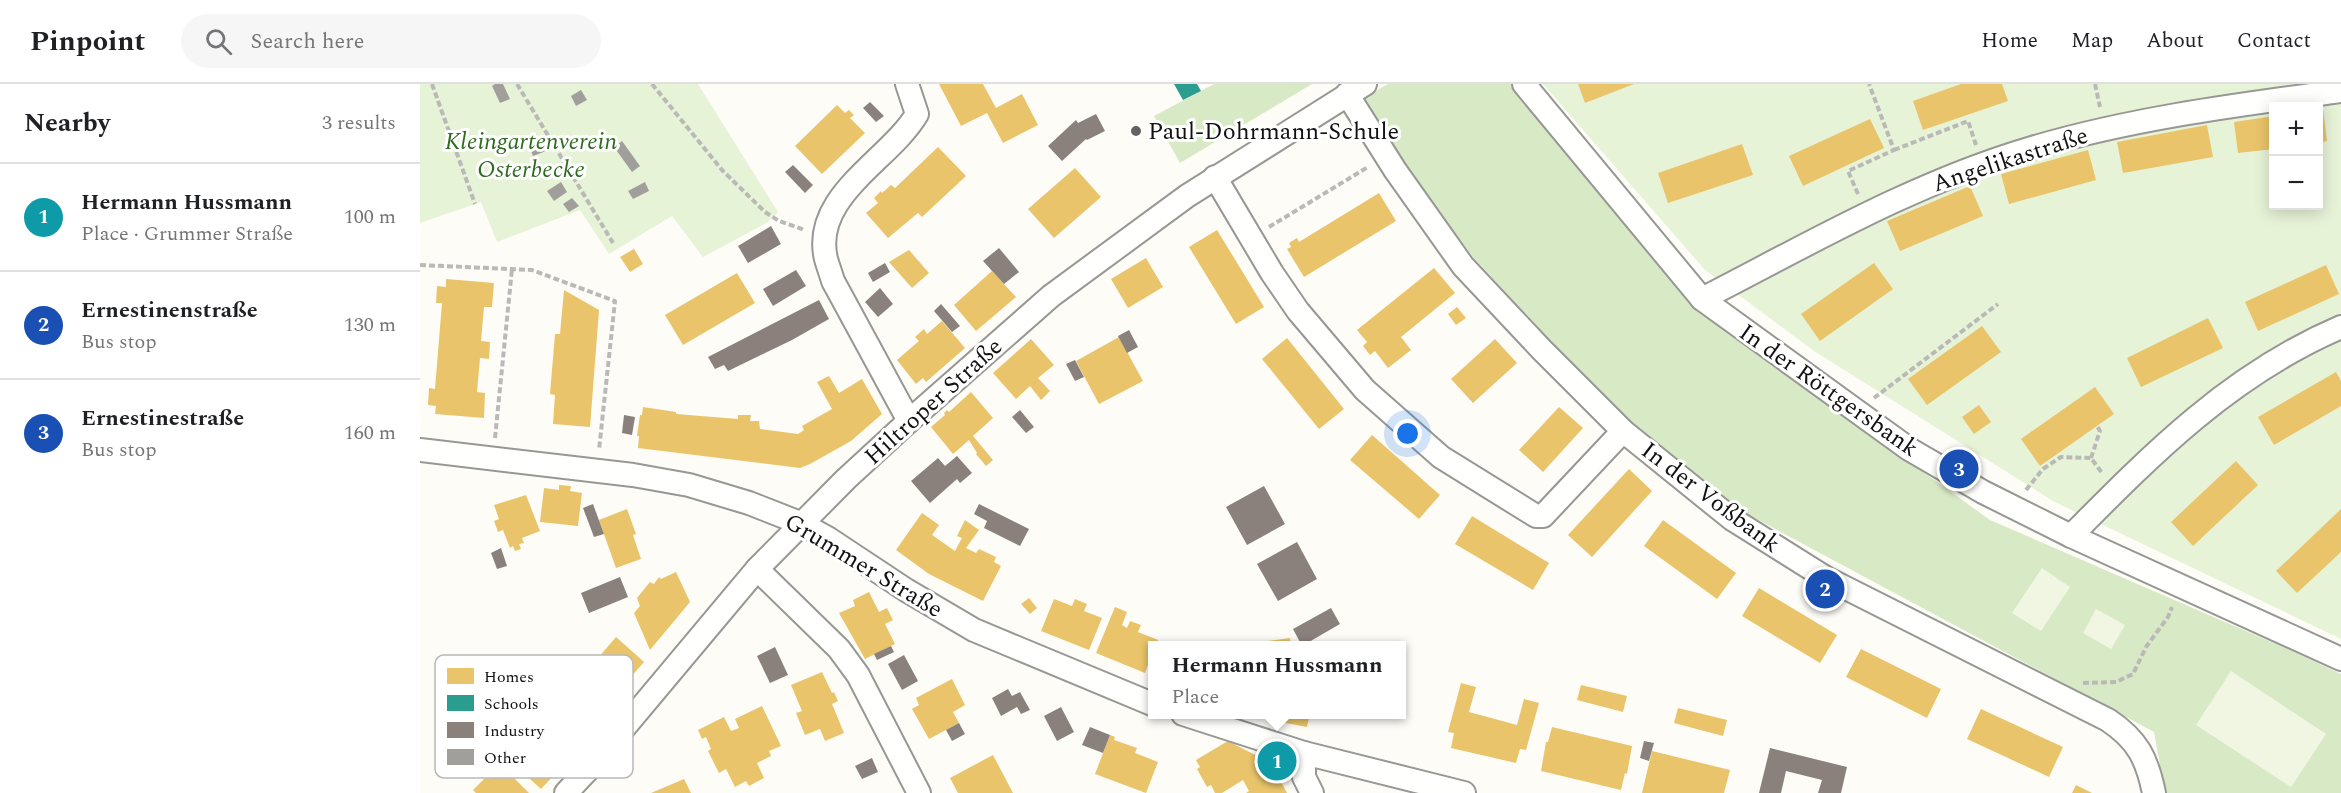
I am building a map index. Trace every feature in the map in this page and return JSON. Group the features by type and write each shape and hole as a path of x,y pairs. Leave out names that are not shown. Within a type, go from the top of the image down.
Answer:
{"street":[{"path":"907,84 917,114 908,130 845,191 831,213 826,235 825,257 833,281 909,421"},
{"name":"In der Röttgersbank","path":"1524,84 1702,299 1909,449 2014,508 2071,536 2341,659"},
{"name":"In der Voßbank","path":"1356,89 1386,156 1463,266 1623,431 1731,519 1826,578 2124,730 2136,744 2148,766 2154,793"},
{"name":"Hiltroper Straße","path":"633,717 757,569 801,523 909,421 1052,296 1215,177 1356,89"},
{"name":"Angelikastraße","path":"1702,299 1867,214 1923,188 2031,148 2105,128 2230,106 2341,91"},
{"path":"1215,177 1272,273 1298,311 1365,390 1441,458 1536,516 1543,516 1623,431"},
{"path":"2071,536 2180,429 2225,392 2273,362 2341,327"},
{"name":"Grummer Straße","path":"420,450 596,471 689,485 749,503 801,523 974,630 1148,702"},
{"path":"757,569 839,650 858,675 919,793"},
{"path":"1199,719 1304,753 1464,793"},
{"path":"1304,753 1304,777 1312,793"},
{"name":"Hiltroper Straße","path":"566,793 580,778"}],"path":[{"path":"432,84 475,204"},
{"path":"517,84 613,243"},
{"path":"652,84 722,170 765,212 779,221 826,235"},
{"path":"1869,84 1894,150"},
{"path":"1867,214 1848,171 1894,150 1968,121 1983,165"},
{"path":"1251,237 1386,156"},
{"path":"420,265 532,270 615,301 596,471"},
{"path":"493,458 512,269"},
{"path":"1857,411 1998,304"},
{"path":"2091,458 2100,431 2097,426"},
{"path":"2014,508 2043,469 2061,457 2091,458"},
{"path":"2091,458 2116,490"},
{"path":"2068,701 2075,686 2086,681 2116,682 2133,674 2146,647 2168,617 2181,586"}],"green space":[{"name":"Kleingartenverein Osterbecke","path":"420,84 698,84 778,212 768,222 703,257 672,216 609,254 580,210 497,242 481,202 420,223"},
{"path":"1214,84 1312,84 1180,163 1154,116"},
{"path":"1388,84 1513,84 1690,304 1990,520 2341,674 2341,793 2165,793 2154,732 1740,510 1624,420 1474,258 1356,102"},
{"path":"1543,84 2341,84 2341,639 2053,501 1814,351 1705,270"},
{"path":"2042,568 2070,587 2041,631 2012,613"},
{"path":"2096,609 2125,625 2111,649 2083,633"},
{"path":"2231,671 2326,734 2291,787 2196,725"}],"building: Homes":[{"path":"939,84 983,84 996,108 1022,94 1038,125 1003,143 987,113 961,126"},
{"path":"1578,84 1634,84 1585,103"},
{"path":"1961,84 2002,84 2008,101 1923,130 1913,101"},
{"path":"837,105 845,113 849,110 854,115 850,118 865,133 822,174 795,146"},
{"path":"2323,109 2327,141 2323,142"},
{"path":"2269,117 2269,150 2238,153 2234,122"},
{"path":"1870,119 1884,148 1803,186 1789,156"},
{"path":"2207,125 2213,157 2123,173 2117,142"},
{"path":"1742,144 1753,175 1668,203 1658,173"},
{"path":"938,147 966,176 922,217 918,213 888,238 866,213 878,203 874,198 891,185 895,188"},
{"path":"2088,150 2096,180 2009,204 2001,174"},
{"path":"1075,168 1101,197 1054,238 1028,209"},
{"path":"1970,186 1983,216 1900,251 1887,221"},
{"path":"1379,193 1396,221 1304,277 1287,249 1291,247 1289,243 1297,238 1299,242"},
{"path":"1217,230 1264,307 1236,324 1189,247"},
{"path":"634,249 643,264 630,272 620,257"},
{"path":"909,250 929,273 912,288 889,262"},
{"path":"1146,258 1163,287 1128,308 1111,279"},
{"path":"1874,263 1893,289 1820,341 1801,314"},
{"path":"2326,265 2339,294 2258,331 2245,302"},
{"path":"1434,268 1455,293 1401,337 1411,350 1388,368 1375,351 1370,355 1363,346 1367,342 1357,330"},
{"path":"992,271 1016,297 976,331 954,305"},
{"path":"737,273 755,303 683,345 665,315"},
{"path":"446,279 494,283 492,307 484,307 481,341 490,342 489,359 480,358 477,392 485,393 484,418 435,414 436,406 428,405 429,388 435,389 442,303 436,303 437,286 446,287"},
{"path":"564,290 599,310 590,427 553,424 555,395 550,394 555,334 560,334"},
{"path":"1457,307 1466,318 1456,325 1448,314"},
{"path":"2208,318 2223,348 2141,387 2127,358"},
{"path":"942,321 965,348 926,382 923,378 916,384 897,360 919,341 915,337 924,329 927,334"},
{"path":"1982,326 2001,352 1927,405 1908,379"},
{"path":"1119,337 1143,381 1099,404 1076,361"},
{"path":"1287,338 1344,409 1319,429 1262,359"},
{"path":"1031,339 1054,365 1038,378 1050,391 1041,400 1030,386 1016,399 993,373"},
{"path":"1495,339 1517,363 1473,403 1451,379"},
{"path":"2336,372 2341,381 2341,406 2274,445 2258,417"},
{"path":"829,376 839,393 862,379 882,414 851,441 800,468 638,448 639,436 637,436 643,407 676,412 676,414 738,419 738,415 751,415 750,421 759,421 760,429 798,434 804,430 802,426 832,409 817,382"},
{"path":"2095,387 2114,414 2040,466 2021,439"},
{"path":"971,392 993,418 973,436 993,460 986,466 976,454 969,440 953,454 931,427 945,415 947,410 949,412"},
{"path":"1979,405 1991,422 1974,434 1962,417"},
{"path":"1559,407 1583,428 1543,472 1519,450"},
{"path":"1372,435 1440,495 1419,519 1350,460"},
{"path":"2236,461 2258,485 2193,546 2171,522"},
{"path":"1629,469 1652,491 1592,557 1568,535"},
{"path":"559,485 571,486 570,491 582,493 578,526 540,522 544,488 559,490"},
{"path":"526,495 540,531 522,538 524,543 519,544 521,549 515,551 513,546 510,548 503,530 498,532 494,521 499,519 494,505"},
{"path":"627,509 636,534 633,535 641,559 616,568 599,520"},
{"path":"2341,509 2341,552 2297,593 2276,571"},
{"path":"922,513 939,525 932,535 955,551 962,538 957,536 965,520 979,530 966,548 976,553 979,549 996,557 994,562 1001,566 983,601 929,574 896,550"},
{"path":"1472,516 1549,563 1533,590 1455,544"},
{"path":"1663,520 1736,573 1717,599 1644,546"},
{"path":"676,572 690,602 650,650 634,613 640,606 637,598 650,582 654,584 659,577 661,579"},
{"path":"1759,588 1837,635 1820,663 1742,616"},
{"path":"869,592 879,612 887,608 893,620 885,624 895,644 865,659 839,613 855,606 853,600"},
{"path":"1029,598 1037,608 1030,614 1021,604"},
{"path":"1054,599 1072,606 1075,599 1087,604 1084,611 1102,618 1089,650 1041,631"},
{"path":"1115,607 1127,612 1122,625 1127,628 1130,621 1141,625 1138,632 1158,640 1148,641 1148,664 1145,673 1096,653"},
{"path":"616,637 644,662 633,675 633,655 601,655"},
{"path":"1290,638 1290,641 1268,641"},
{"path":"1861,649 1941,689 1927,718 1846,677"},
{"path":"822,672 838,701 832,704 844,733 825,741 820,729 805,735 796,713 802,711 791,685"},
{"path":"952,679 965,705 953,712 959,723 929,739 912,709 919,705 916,698"},
{"path":"1461,683 1476,687 1469,712 1517,725 1524,699 1539,703 1526,750 1520,749 1516,763 1451,748 1454,733 1448,732"},
{"path":"1581,685 1627,696 1623,712 1577,700"},
{"path":"762,706 781,746 769,751 771,756 757,763 764,778 749,786 746,781 735,787 726,769 719,773 708,751 711,749 706,737 702,739 698,730 724,717 731,731 739,728 735,719"},
{"path":"1678,708 1727,720 1723,736 1674,723"},
{"path":"1981,709 2063,747 2049,777 1967,739"},
{"path":"1265,719 1309,719 1307,727"},
{"path":"1552,727 1632,746 1627,774 1625,773 1621,790 1541,771 1546,742 1548,742"},
{"path":"1110,735 1115,737 1114,740 1137,748 1135,753 1158,762 1146,793 1095,774"},
{"path":"1228,741 1271,763 1287,793 1246,793 1249,791 1243,780 1222,793 1215,793 1211,785 1207,787 1197,769 1200,767 1196,760"},
{"path":"1652,751 1730,770 1724,793 1642,793"},
{"path":"993,755 1013,793 958,793 950,778"},
{"path":"485,778 514,778 529,793 476,793 473,790"},
{"path":"529,778 551,778 541,789"},
{"path":"684,779 691,793 651,793"},
{"path":"2076,785 2092,793 2072,793"}],"building: Schools":[{"path":"1174,84 1197,84 1201,91 1183,100"}],"building: Industry":[{"path":"870,102 884,116 876,122 863,108"},
{"path":"1096,114 1105,131 1086,139 1062,161 1048,146 1076,120 1078,123"},
{"path":"793,165 813,185 805,193 785,172"},
{"path":"771,226 781,244 748,263 738,246"},
{"path":"999,248 1019,272 1004,284 983,261"},
{"path":"885,263 890,272 873,282 868,273"},
{"path":"796,270 806,286 773,306 763,289"},
{"path":"880,288 893,304 878,317 865,302"},
{"path":"819,300 829,319 728,371 724,365 715,369 708,357"},
{"path":"941,304 960,326 952,332 934,311"},
{"path":"1129,330 1138,347 1127,353 1118,336"},
{"path":"1075,360 1084,377 1075,381 1066,364"},
{"path":"1020,410 1034,427 1026,433 1012,417"},
{"path":"624,415 635,417 632,435 622,433"},
{"path":"957,456 972,473 960,483 957,479 930,503 911,481 938,458 945,466"},
{"path":"1264,486 1285,524 1247,545 1226,507"},
{"path":"593,504 604,534 594,537 583,508"},
{"path":"979,504 1029,529 1020,546 984,528 987,521 974,514"},
{"path":"1297,542 1317,579 1278,601 1257,564"},
{"path":"501,548 507,566 497,569 491,553"},
{"path":"620,577 628,597 589,613 581,593"},
{"path":"1331,608 1340,624 1311,641 1299,641 1293,629"},
{"path":"891,646 894,652 877,660 874,654"},
{"path":"775,647 788,675 770,683 757,656"},
{"path":"904,655 918,681 902,690 888,664"},
{"path":"1008,689 1012,696 1020,692 1030,710 1021,714 1017,707 1001,716 992,698"},
{"path":"1061,707 1074,732 1057,741 1044,716"},
{"path":"959,723 965,734 952,741 946,730"},
{"path":"1090,727 1110,735 1103,753 1082,745"},
{"path":"1644,741 1654,743 1649,761 1640,758"},
{"path":"1770,748 1847,767 1841,793 1818,793 1822,780 1786,771 1781,793 1759,793"},
{"path":"872,758 878,772 862,779 855,766"}],"building: Other":[{"path":"503,84 510,99 500,103 492,86"},
{"path":"581,90 587,100 576,106 571,96"},
{"path":"536,134 546,151 533,156 526,138"},
{"path":"622,141 640,166 632,172 614,147"},
{"path":"561,182 567,192 554,201 547,191"},
{"path":"645,182 649,191 633,199 628,191"},
{"path":"572,198 579,206 569,212 563,204"}],"place":[{"name":"Paul-Dohrmann-Schule","path":"1136,131"},
{"name":"Ernestinestraße","path":"1959,469"},
{"name":"Ernestinenstraße","path":"1825,589"},
{"name":"Hermann Hussmann","path":"1277,761"}]}
